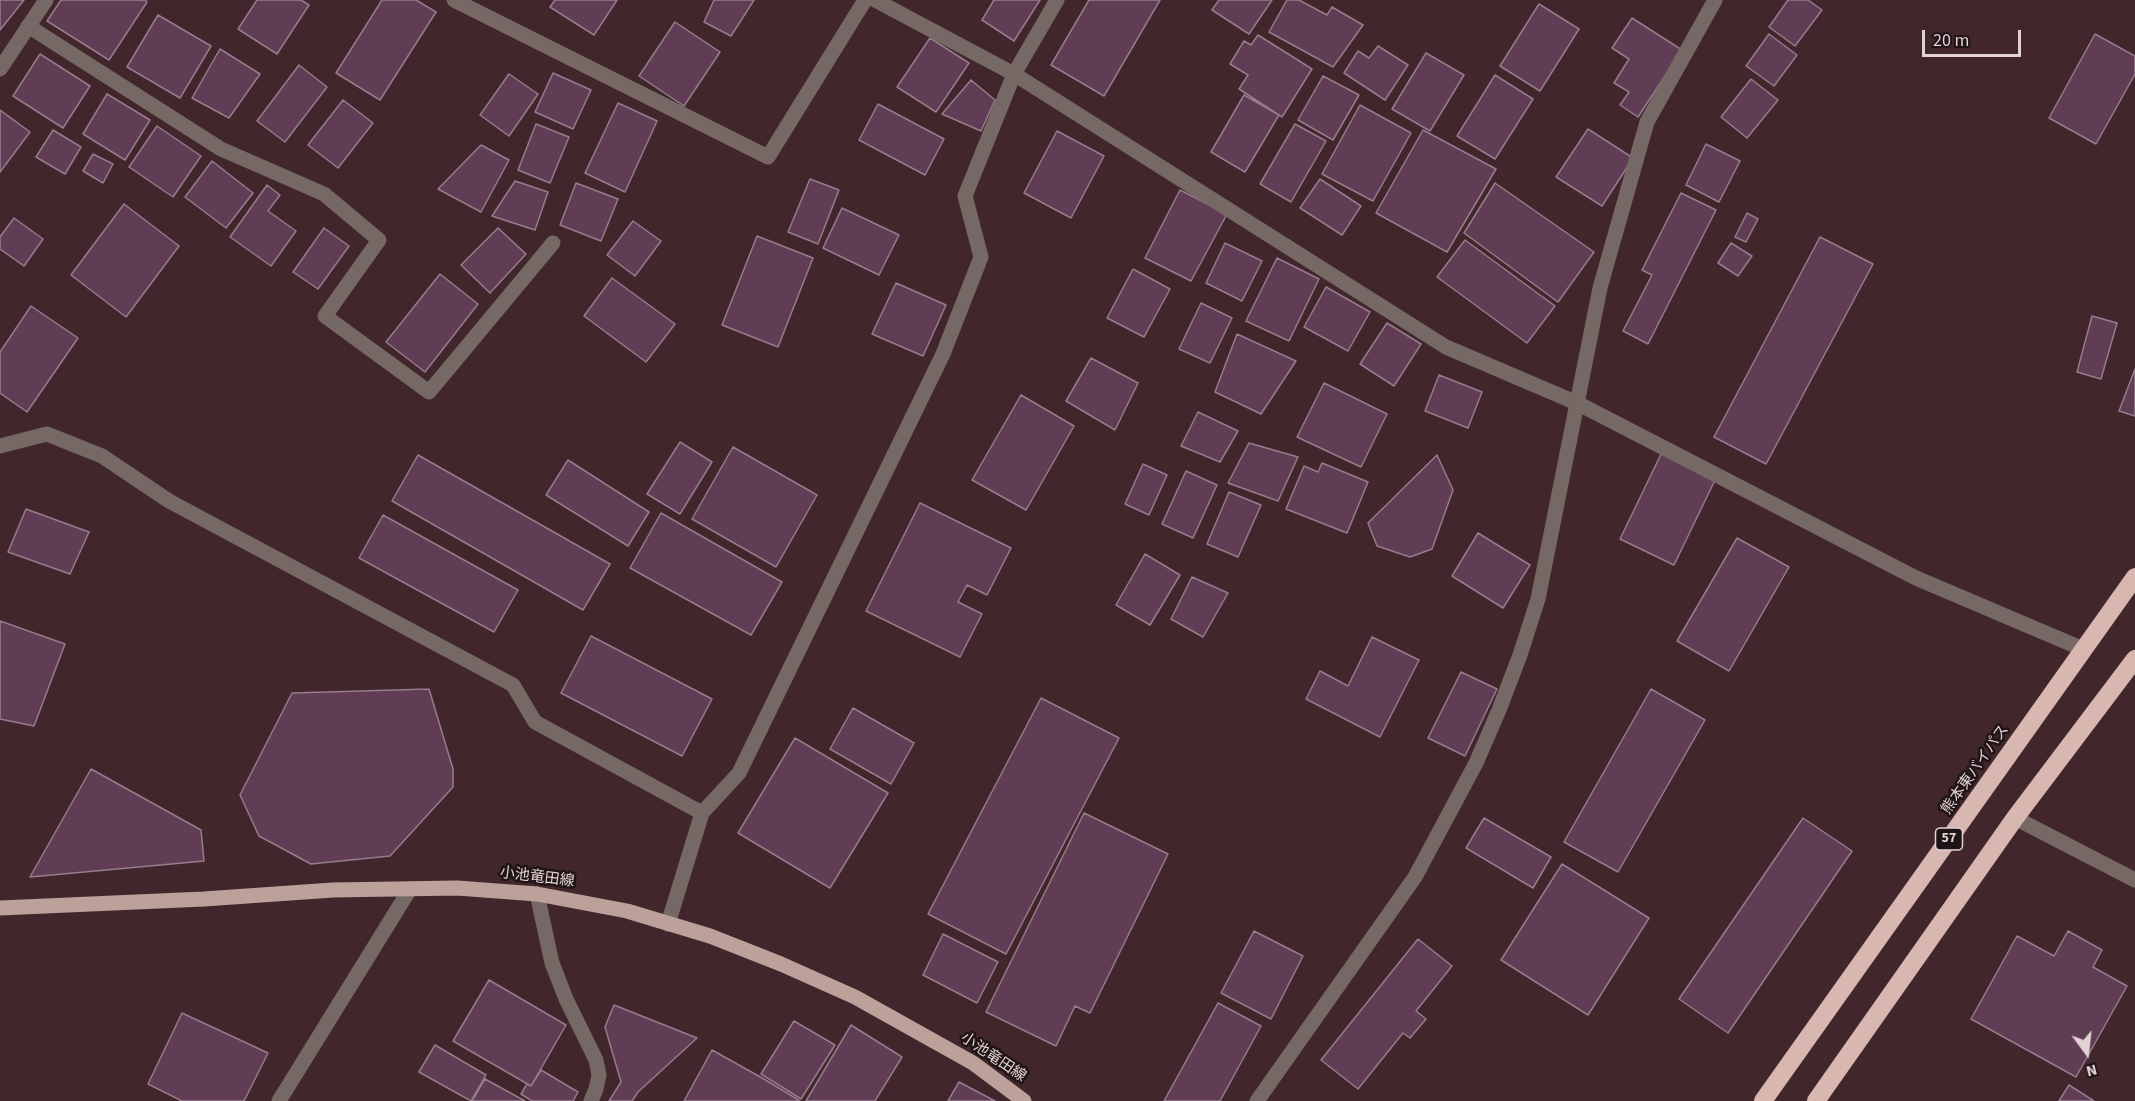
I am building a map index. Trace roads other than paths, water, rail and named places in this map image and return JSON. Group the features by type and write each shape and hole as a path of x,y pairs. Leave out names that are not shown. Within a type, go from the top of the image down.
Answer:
{"highway":[{"name":"熊本東バイパス","path":"1763,1101 2135,577"},
{"path":"1816,1101 2015,818 2135,659"}],"main road":[{"name":"小池竜田線","path":"0,908 204,899 333,890 457,888 537,894 627,911 710,936 740,948 855,997 973,1064 1024,1101"}],"street":[{"path":"0,69 46,0"},
{"path":"454,0 768,157 865,0"},
{"path":"875,0 1014,74 1446,347 1577,403 1916,578 2083,649"},
{"path":"668,924 702,813 740,773 943,354 981,257 965,196 1014,74 1057,0"},
{"path":"1257,1101 1415,877 1476,763 1516,666 1539,599 1600,288 1647,122 1715,0"},
{"path":"28,26 221,149 324,194 379,240 325,316 429,392 553,243"},
{"path":"0,447 47,434 102,456 169,501 513,686 535,722 702,813"},
{"path":"2015,818 2135,880"},
{"path":"279,1101 410,889"},
{"path":"537,894 552,963 566,999 596,1060 599,1075 591,1101"}]}
